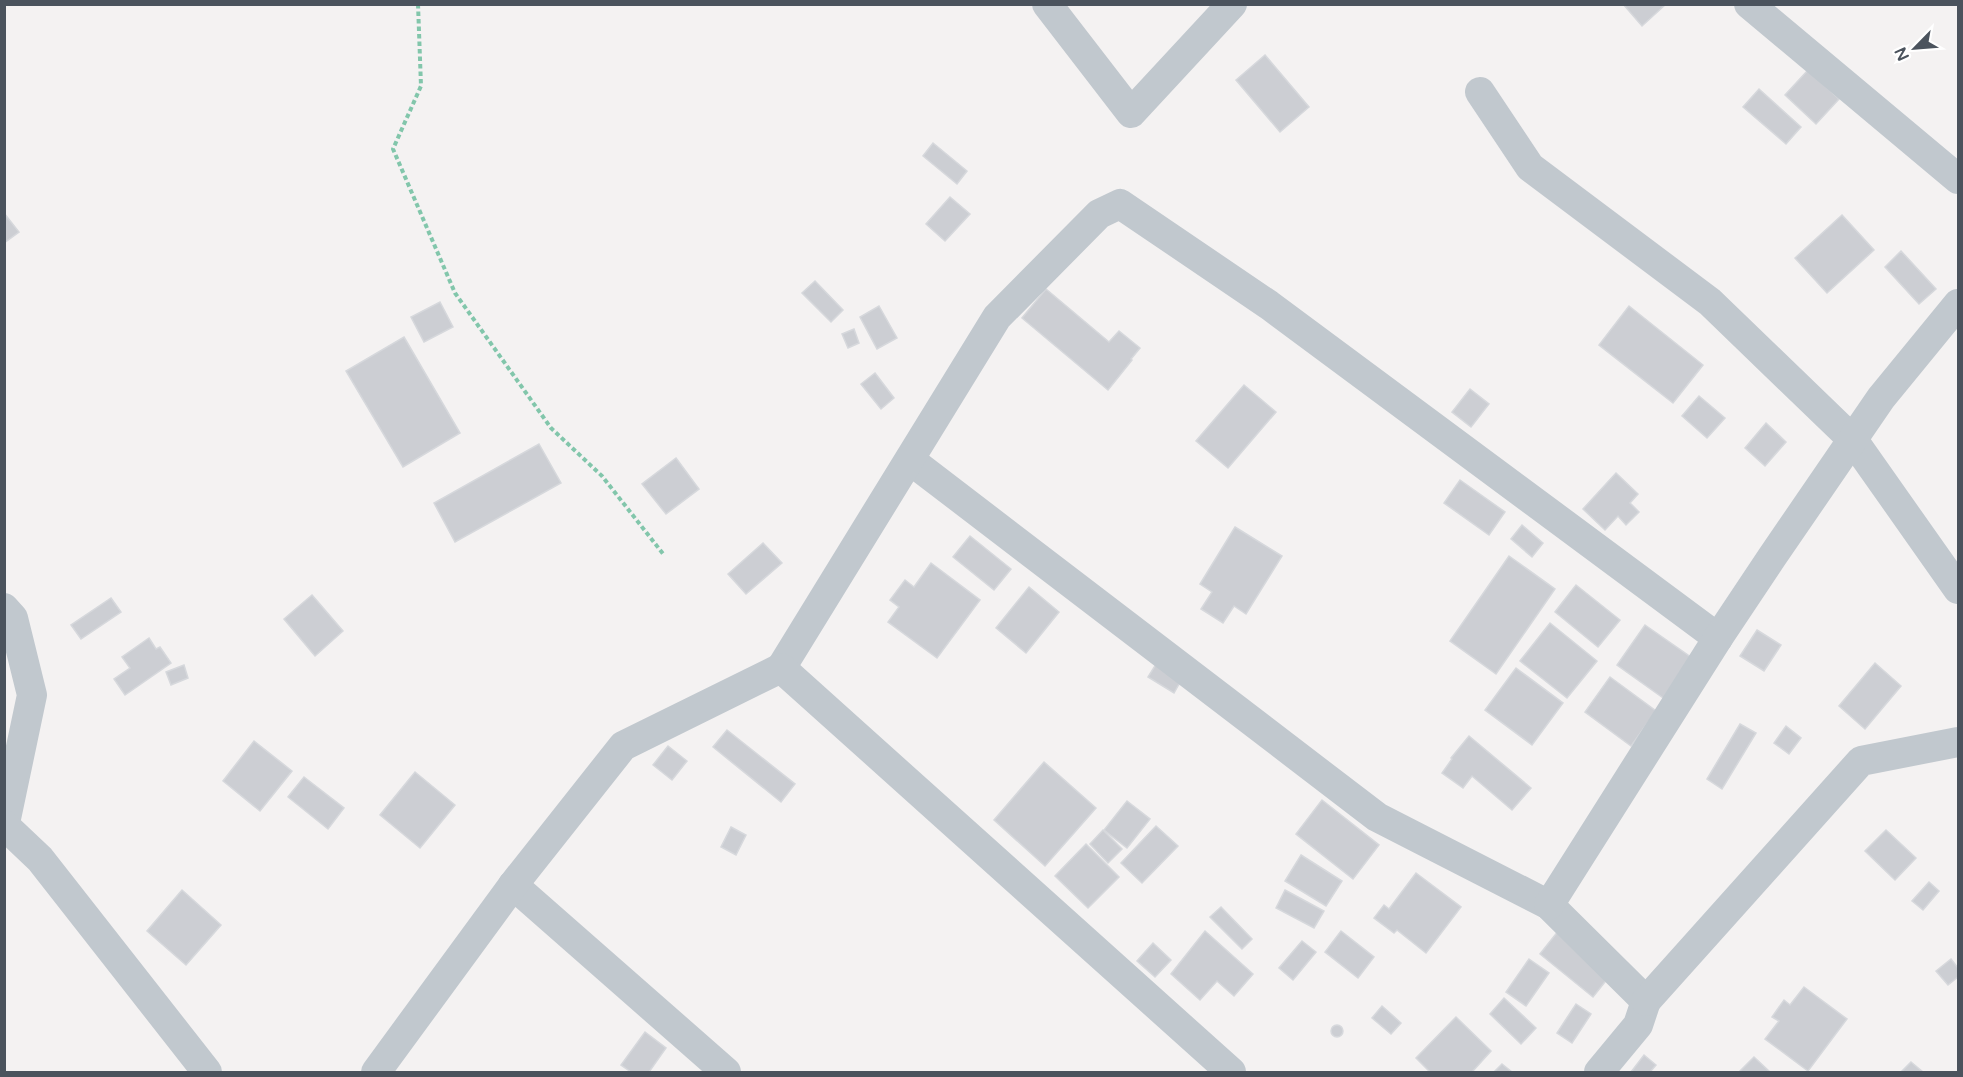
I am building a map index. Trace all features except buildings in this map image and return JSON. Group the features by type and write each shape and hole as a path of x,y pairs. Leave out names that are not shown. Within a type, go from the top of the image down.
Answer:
{"street":[{"path":"1047,4 1131,113 1232,4"},
{"path":"1749,4 1959,179"},
{"path":"1480,92 1530,167 1710,302 1853,440 1959,589"},
{"path":"376,1072 513,885 623,746 781,668 997,317 1099,214 1120,204 1269,305 1718,638"},
{"path":"1549,905 1718,638 1881,398 1959,304"},
{"path":"910,460 1377,818 1549,905 1646,1001"},
{"path":"4,608 13,618 32,695 5,826 40,859 203,1071"},
{"path":"781,668 1231,1072"},
{"path":"1599,1072 1638,1025 1646,1001 1861,761 1959,742"},
{"path":"513,885 726,1072"}],"path":[{"path":"418,4 421,86 393,148 455,293 552,428 602,476 664,555"}]}
